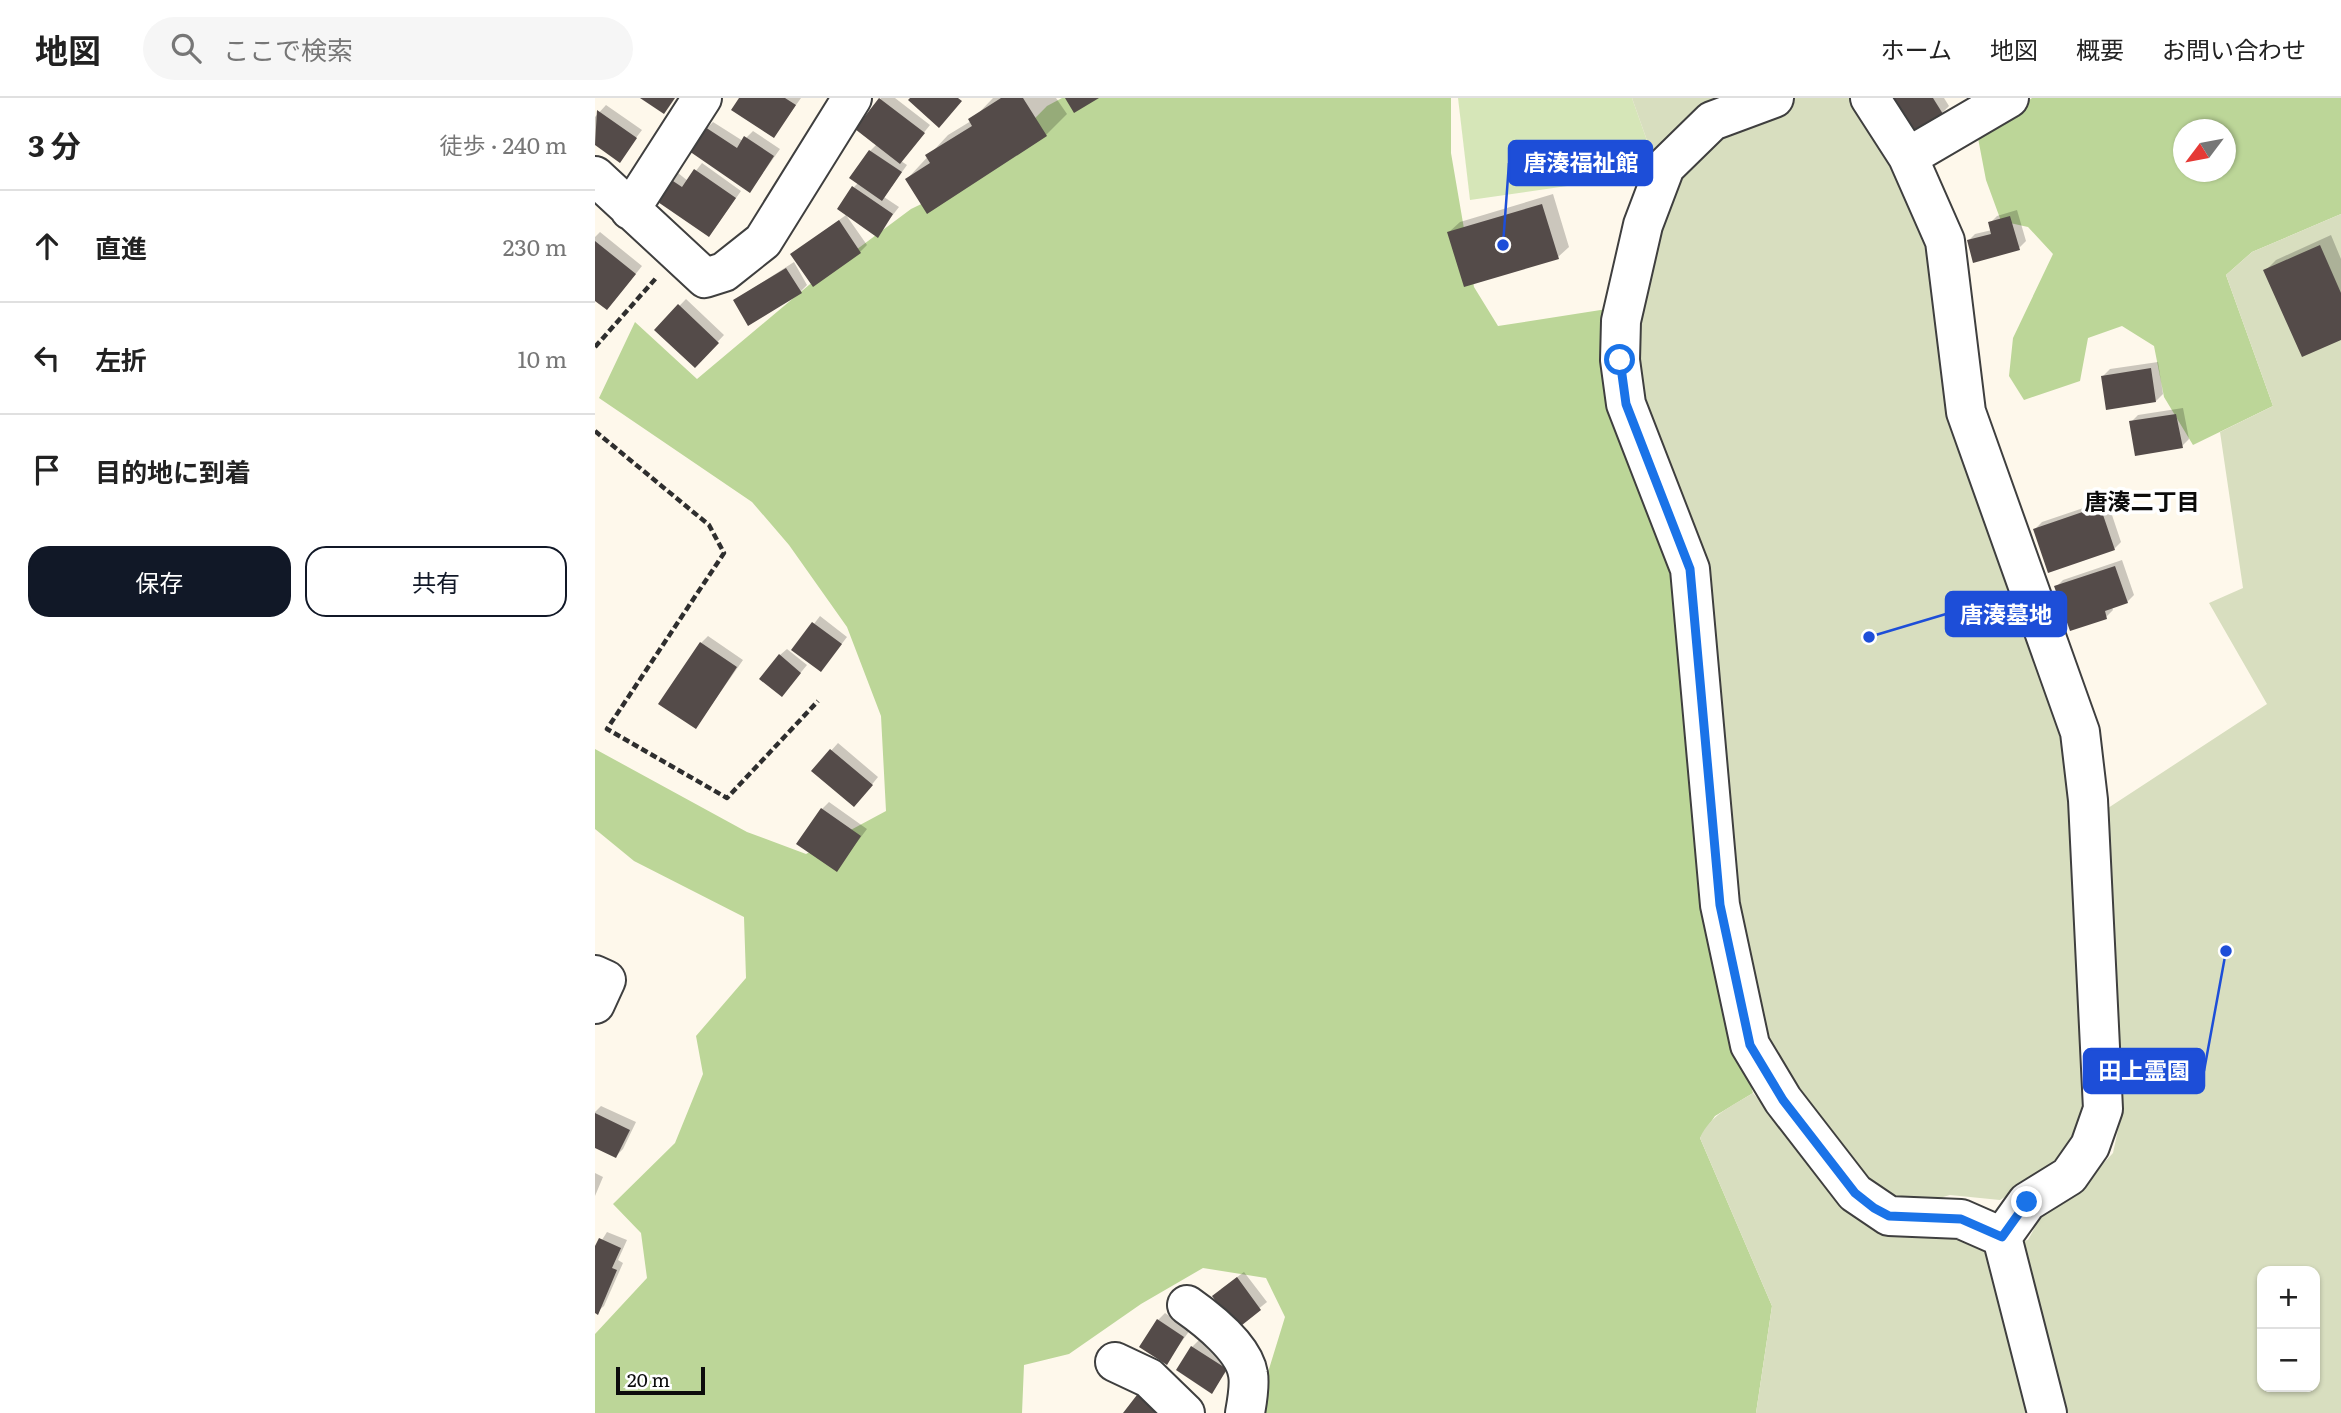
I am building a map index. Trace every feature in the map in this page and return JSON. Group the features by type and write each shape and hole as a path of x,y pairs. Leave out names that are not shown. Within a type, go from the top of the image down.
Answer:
{"street":[{"path":"630,210 702,98"},
{"path":"595,176 705,278 724,272 763,241 852,98"},
{"path":"1774,98 1712,121 1665,167 1643,225 1621,321 1620,360 1626,404 1690,569 1720,905 1750,1045 1783,1100 1855,1193 1889,1216 1961,1219 2002,1237"},
{"path":"1870,98 1908,157 1944,241 1966,412 2080,732 2088,800 2103,1109 2090,1146 2069,1175 2027,1202 2002,1237 2047,1413"},
{"path":"1908,157 2009,98"},
{"path":"595,975 606,980 595,1004"},
{"path":"1187,1305 1208,1320 1232,1345 1248,1373 1245,1413"},
{"path":"1115,1362 1149,1378 1185,1413"}],"path":[{"path":"595,347 678,254"},
{"path":"595,431 709,525 725,553 607,729 727,798 818,701"}],"green space":[{"path":"1062,98 1451,98 1451,153 1474,287 1498,326 1607,309 1676,576 1726,1000 1753,1093 1715,1116 1700,1138 1772,1306 1756,1413 1228,1413 1265,1382 1285,1317 1266,1278 1203,1268 1141,1304 1069,1354 1024,1365 1022,1413 595,1413 595,1334 647,1278 641,1233 613,1204 675,1143 703,1074 696,1036 746,978 744,917 634,861 595,829 595,749 747,832 806,854 886,811 881,716 847,627 789,545 752,502 599,398 635,322 697,379 809,285 911,209 977,177 1047,106"},
{"path":"1458,98 1632,98 1650,149 1643,175 1470,200"},
{"path":"1632,98 1850,98 1911,190 2063,728 2074,784 2088,1092 2081,1134 2039,1176 2000,1200 1950,1195 1922,1203 1892,1204 1865,1185 1759,1041 1740,956 1711,699 1637,405 1635,327 1658,211 1650,149"},
{"path":"2032,98 2341,98 2341,214 2252,252 2226,275 2273,406 2193,445 2164,397 2154,346 2122,326 2088,338 2080,381 2024,400 2009,376 2013,338 2053,254 2028,227 2001,221 1986,180 1978,138"},
{"path":"2341,214 2341,1413 1756,1413 1772,1306 1700,1138 1704,1130 1722,1112 1753,1093 1850,1206 1965,1237 1984,1250 2028,1240 2045,1209 2081,1187 2113,1153 2119,1125 2105,810 2267,704 2209,603 2243,588 2220,432 2273,406 2226,275 2252,252"}],"building":[{"path":"640,98 675,98 664,114"},
{"path":"739,98 785,98 796,105 774,138 731,110"},
{"path":"879,98 925,133 900,164 855,129"},
{"path":"958,98 962,101 939,128 908,100"},
{"path":"1001,98 1023,98 1047,136 927,214 905,179 930,163 925,155 972,126 968,119"},
{"path":"1065,98 1099,98 1074,113"},
{"path":"1889,98 1933,98 1943,114 1911,133"},
{"path":"597,110 637,138 620,163 595,145"},
{"path":"705,127 737,148 744,136 774,156 750,193 689,151"},
{"path":"869,150 902,172 882,201 849,178"},
{"path":"694,169 736,198 709,237 655,200 670,179 682,187"},
{"path":"852,186 893,214 878,238 837,209"},
{"path":"1542,204 1559,259 1464,287 1447,232"},
{"path":"2010,216 2020,250 1973,263 1967,240 1991,234 1988,222"},
{"path":"839,220 861,253 813,287 790,254"},
{"path":"595,241 636,274 607,310 595,301"},
{"path":"2320,245 2341,293 2341,340 2302,357 2263,270"},
{"path":"786,268 802,293 748,326 733,300"},
{"path":"678,304 719,343 695,368 654,330"},
{"path":"2151,368 2156,402 2106,410 2101,376"},
{"path":"2176,414 2183,448 2135,456 2129,421"},
{"path":"2100,506 2115,550 2048,573 2033,529"},
{"path":"2115,566 2128,603 2105,611 2107,619 2070,631 2054,586"},
{"path":"812,622 842,644 821,672 791,650"},
{"path":"700,642 737,667 696,729 658,704"},
{"path":"779,654 801,673 782,697 759,679"},
{"path":"830,749 873,785 854,807 811,771"},
{"path":"821,808 861,836 837,872 796,844"},
{"path":"595,1113 630,1130 616,1158 595,1148"},
{"path":"599,1238 621,1248 612,1268 617,1270 598,1315 595,1313 595,1246"},
{"path":"1237,1277 1261,1310 1237,1329 1212,1296"},
{"path":"1157,1319 1184,1337 1167,1365 1139,1347"},
{"path":"1191,1346 1227,1369 1212,1394 1176,1370"},
{"path":"1140,1391 1168,1413 1123,1413"}],"place":[{"name":"唐湊福祉館","path":"1503,245"},
{"name":"唐湊墓地","path":"1869,637"},
{"name":"田上霊園","path":"2226,951"}],"district":[{"name":"唐湊二丁目","path":"2142,500"}],"route":[{"path":"1620,360 1626,404 1690,569 1720,905 1750,1045 1783,1100 1855,1193 1874,1208 1889,1216 1961,1219 2002,1237 2027,1202"}]}
